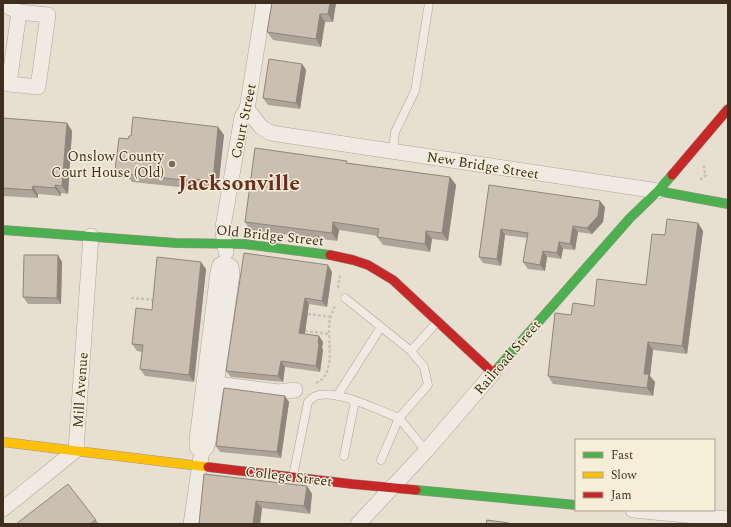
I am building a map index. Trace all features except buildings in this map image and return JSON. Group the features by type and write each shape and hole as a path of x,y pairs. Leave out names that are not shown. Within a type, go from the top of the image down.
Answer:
{"main road":[{"name":"Railroad Street","path":"493,373 630,218 658,192 728,109"},
{"name":"New Bridge Street","path":"658,192 728,204"},
{"name":"Old Bridge Street","path":"3,230 176,243 225,242 335,256 368,265 393,280 493,373"},
{"name":"College Street","path":"3,442 76,450 201,458 293,476 392,488 575,505"}],"street":[{"name":"Court Street","path":"191,524 201,458 197,446 197,440 211,392 212,365 221,301 218,269 225,263 223,227 242,117 248,109 264,3"},
{"path":"3,4 19,12 48,15 38,87 9,84 19,12"},
{"name":"New Bridge Street","path":"248,109 261,126 272,133 658,192"},
{"name":"Mill Avenue","path":"76,450 91,236"},
{"name":"Railroad Street","path":"358,524 426,451 493,373"},
{"path":"211,392 279,392 294,390"},
{"path":"3,509 76,450"},
{"path":"644,511 728,519"}],"lane":[{"path":"393,151 395,132 415,91 429,3"},
{"path":"341,297 411,351 424,367 428,385 399,418 381,460"},
{"path":"411,351 438,321"},
{"path":"337,396 381,327"},
{"path":"293,476 308,402 317,395 337,396 355,401 399,418 426,451"},
{"path":"344,456 355,401"}],"path":[{"path":"341,270 341,297"},
{"path":"131,298 156,300"},
{"path":"294,390 320,381 326,376 330,352 329,324 336,303"},
{"path":"308,314 331,317"},
{"path":"305,331 329,334"}],"traffic: fast":[{"path":"496,370 630,218 672,175"},
{"path":"658,191 728,204"},
{"path":"3,230 176,243 244,244 330,255"},
{"path":"416,490 575,505"}],"traffic: slow":[{"path":"3,442 208,467"}],"traffic: jam":[{"path":"672,175 728,109"},
{"path":"330,255 368,265 393,280 493,373 496,370"},
{"path":"208,467 416,490"}],"place":[{"name":"Onslow County Court House (Old)","path":"172,164"}],"district":[{"name":"Jacksonville","path":"239,182"}]}
